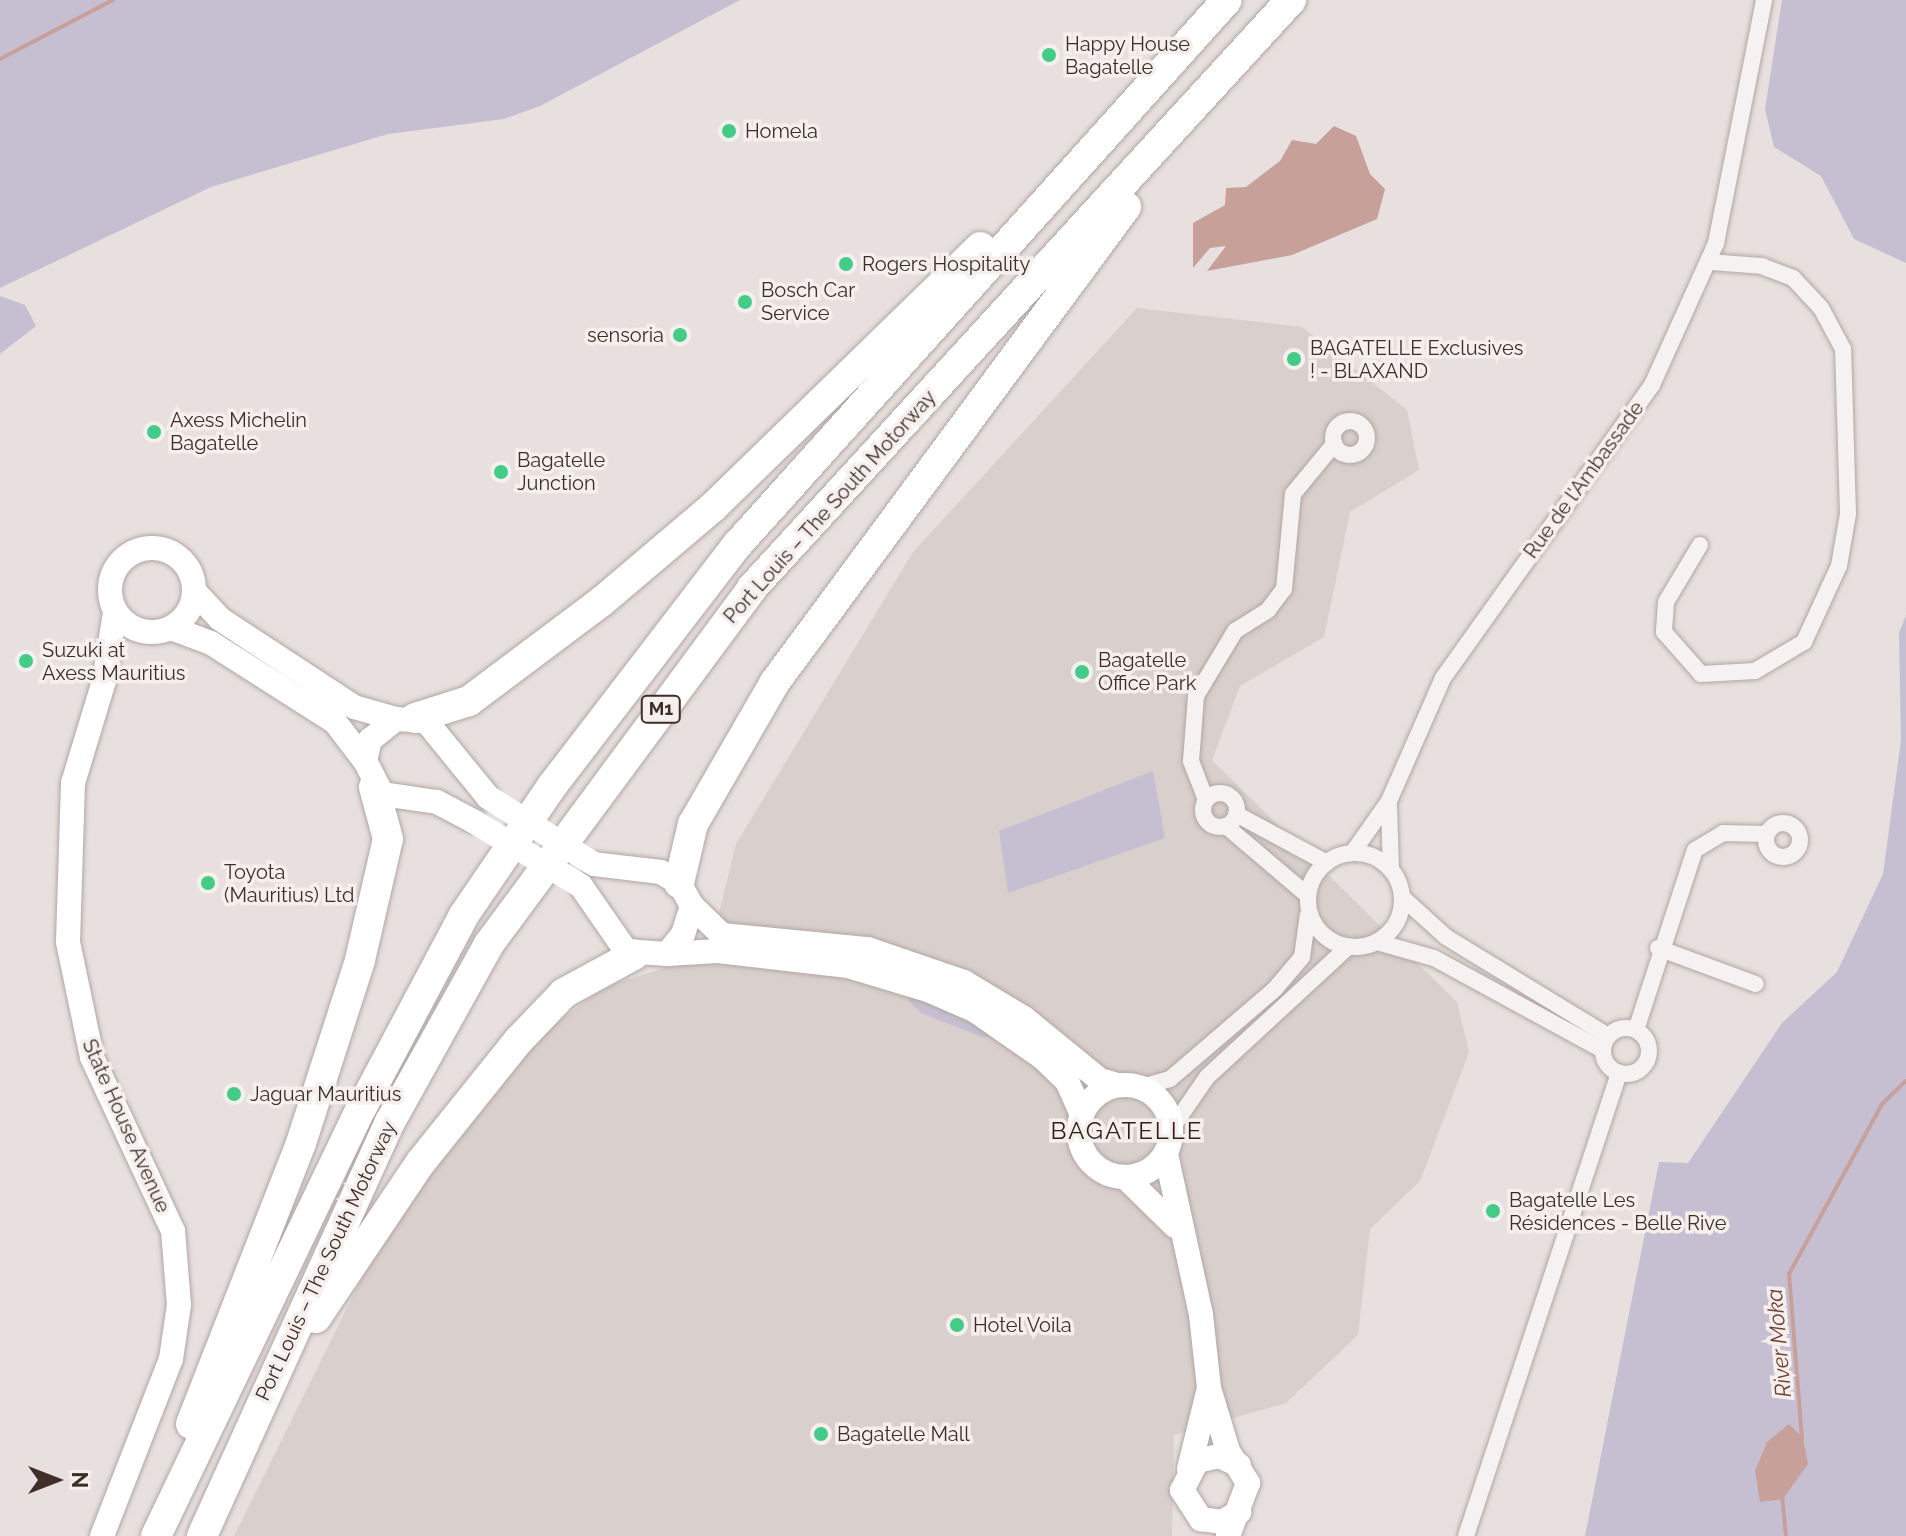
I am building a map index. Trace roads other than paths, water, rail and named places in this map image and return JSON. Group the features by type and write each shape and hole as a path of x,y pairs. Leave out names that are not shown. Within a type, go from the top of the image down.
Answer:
{"highway":[{"name":"Port Louis – The South Motorway","path":"156,1536 369,1093 464,915 552,786 738,544 1227,0"},
{"name":"Port Louis – The South Motorway","path":"202,1536 390,1122 489,944 752,588 1192,113 1291,0"},
{"path":"406,718 449,712 510,673 713,507 1201,28"},
{"path":"686,894 693,824 775,682 1192,113"},
{"path":"156,1536 171,1476 301,1143 360,960 388,839 369,774"},
{"path":"264,1396 421,1162 518,1041 564,993 634,955"}],"main road":[{"path":"145,632 115,612 112,578 134,550 175,555 194,591 220,619 354,707 406,718 444,735 465,777 488,797 594,864 661,872 686,894 722,935 868,949 964,982 1024,1018 1100,1080 1130,1086 1163,1103 1172,1128 1166,1154 1185,1241 1209,1388 1248,1493 1228,1536"},
{"path":"171,628 187,613 194,591"},
{"name":"State House Avenue","path":"102,1536 171,1359 179,1274 173,1231 92,1057 68,942 73,783 104,681 115,612"},
{"path":"104,681 145,632 171,628 211,643 335,722 369,774 394,798 437,802 581,886 612,938 634,955 718,951 848,966 928,990 974,1010 1043,1058 1067,1081 1082,1115 1085,1153 1101,1170 1125,1177 1157,1202 1185,1241"},
{"path":"369,774 376,730 406,718"},
{"path":"667,954 683,934 686,894"},
{"path":"1082,1115 1096,1095 1130,1086"},
{"path":"1125,1177 1148,1171 1166,1154"},
{"path":"1209,1388 1182,1490 1196,1525 1222,1522 1239,1512"},
{"path":"1189,1469 1208,1457 1239,1465"}],"street":[{"name":"Rue de l'Ambassade","path":"1389,801 1443,678 1615,444 1710,262 1736,162 1764,0"},
{"path":"1700,545 1666,602 1664,632 1701,674 1755,671 1804,642 1839,566 1848,514 1843,349 1821,308 1793,278 1762,266 1710,262"},
{"path":"1334,444 1293,494 1284,589 1268,610 1235,631 1196,696 1191,761 1206,800 1206,821 1231,820 1325,862 1353,852 1389,801"},
{"path":"1206,800 1227,795 1231,820 1308,903 1323,936 1348,947"},
{"path":"1389,801 1391,870 1402,897 1446,937 1606,1043 1619,1073 1466,1536"},
{"path":"1636,1030 1658,948 1695,850 1723,833 1767,834"},
{"path":"1353,852 1391,870"},
{"path":"1130,1086 1170,1079 1293,971 1309,939 1308,903 1325,862"},
{"path":"1377,942 1396,923 1402,897"},
{"path":"1172,1128 1207,1077 1348,947 1377,942 1434,958 1606,1043 1636,1030"},
{"path":"1658,948 1756,984"},
{"path":"1619,1073 1646,1063 1647,1041 1636,1030"}],"waterway":[{"path":"0,59 113,0"},
{"name":"River Moka","path":"1802,1439 1789,1274 1882,1104 1906,1081"},
{"name":"River Moka","path":"1782,1495 1786,1536"}],"place":[{"name":"Happy House Bagatelle","path":"1049,55"},
{"name":"Homela","path":"729,131"},
{"name":"Rogers Hospitality","path":"846,264"},
{"name":"Bosch Car Service","path":"745,302"},
{"name":"sensoria","path":"680,335"},
{"name":"BAGATELLE Exclusives ! - BLAXAND","path":"1294,359"},
{"name":"Axess Michelin Bagatelle","path":"154,432"},
{"name":"Bagatelle Junction","path":"501,472"},
{"name":"Suzuki at Axess Mauritius","path":"26,661"},
{"name":"Bagatelle Office Park","path":"1082,672"},
{"name":"Toyota (Mauritius) Ltd","path":"208,883"},
{"name":"Jaguar Mauritius","path":"234,1094"},
{"name":"Bagatelle Les Résidences - Belle Rive","path":"1493,1211"},
{"name":"Hotel Voila","path":"957,1325"},
{"name":"Bagatelle Mall","path":"821,1434"}],"district":[{"name":"BAGATELLE","path":"1127,1131"}]}
